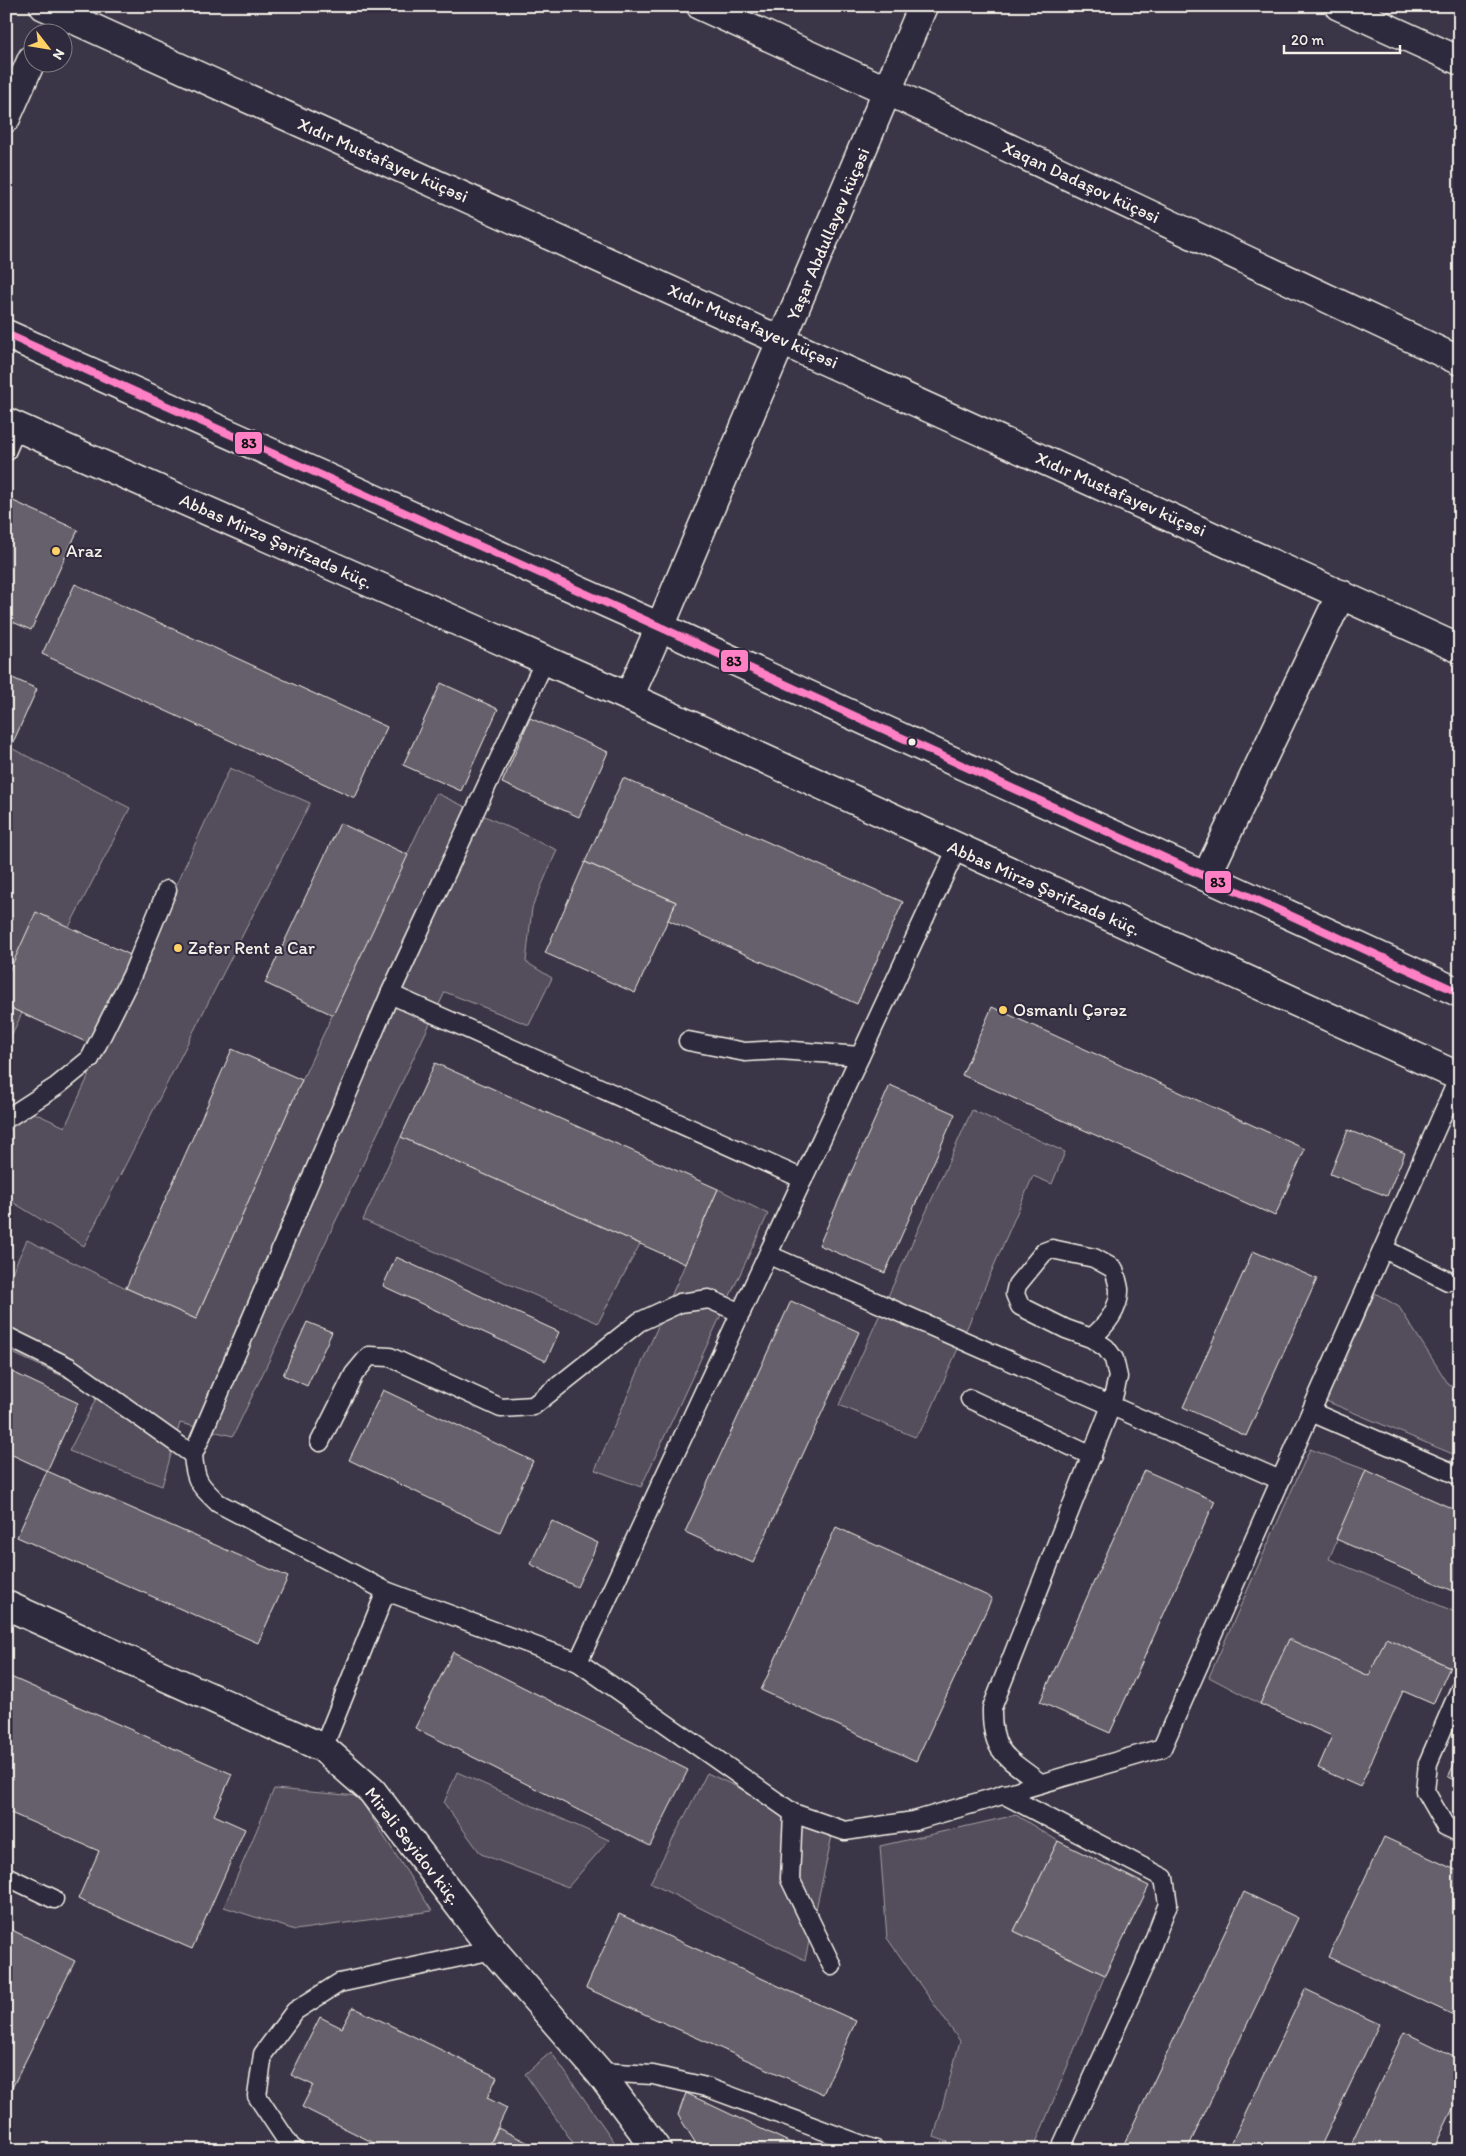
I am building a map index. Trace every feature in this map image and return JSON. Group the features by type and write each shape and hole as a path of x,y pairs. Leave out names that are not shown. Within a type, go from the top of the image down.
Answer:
{"street":[{"name":"Xaqan Dadaşov küçəsi","path":"701,6 888,91 1460,361"},
{"name":"Yaşar Abdullayev küçəsi","path":"629,697 783,340 923,6"},
{"path":"1339,6 1460,61"},
{"name":"Xıdır Mustafayev küçəsi","path":"50,14 783,340 1460,649"},
{"path":"6,118 26,72"},
{"path":"6,334 660,627 1460,993"},
{"name":"Abbas Mirzə Şərifzadə küç.","path":"12,424 629,697 1459,1077"},
{"path":"1206,877 1341,594"},
{"name":"Mirəli Seyidov küç.","path":"6,1605 323,1748 372,1791 493,1950 599,2072 657,2150"}],"lane":[{"path":"6,452 12,424"},
{"path":"546,660 390,994 193,1455 194,1475 204,1490 218,1503 386,1591 578,1662 793,1812 845,1831 914,1821 1162,1748 1459,1077"},
{"path":"578,1662 957,848"},
{"path":"6,1118 58,1086 90,1059 132,975 167,890"},
{"path":"390,994 803,1179"},
{"path":"688,1041 745,1052 780,1050 860,1056"},
{"path":"1040,1783 1001,1753 991,1730 992,1708 1092,1456 1111,1406 1118,1377 1114,1358 1106,1348 1091,1338 1066,1329 1020,1306 1015,1294 1017,1285 1044,1252 1052,1249 1094,1258 1114,1269 1119,1291 1112,1314 1104,1327 1091,1338"},
{"path":"1384,1249 1448,1281"},
{"path":"768,1255 1280,1480"},
{"path":"320,1442 354,1374 369,1356 390,1357 500,1408 533,1406 638,1322 680,1304 709,1299 741,1313"},
{"path":"6,1336 69,1367 193,1455"},
{"path":"970,1399 1092,1456"},
{"path":"1311,1412 1460,1476"},
{"path":"323,1748 386,1591"},
{"path":"1460,1689 1428,1763 1425,1791 1445,1826 1460,1833"},
{"path":"1003,1794 1164,1878 1168,1904 1139,1977 1060,2150"},
{"path":"793,1812 790,1879 832,1966"},
{"path":"6,1876 54,1899"},
{"path":"295,2150 291,2147 257,2096 263,2054 295,2011 339,1983 493,1950"},
{"path":"599,2072 653,2074 706,2087 876,2150"}],"shaded area":[{"path":"11,748 130,808 69,927 6,978 6,758"},
{"path":"230,768 310,803 84,1246 6,1198 6,1138 21,1107 65,1127"},
{"path":"436,793 557,850 532,908 526,962 552,978 529,1025 445,992 233,1436 180,1423 162,1486 69,1451 99,1393 6,1350 6,1285 27,1240 126,1288 196,1319 302,1080"},
{"path":"6,1006 22,1013 6,1047"},
{"path":"972,1110 1065,1152 1052,1184 1033,1176 926,1422 915,1437 839,1405"},
{"path":"401,1137 640,1244 598,1323 363,1220"},
{"path":"718,1189 768,1214 641,1487 595,1470"},
{"path":"1375,1293 1399,1307 1449,1385 1460,1390 1460,1457 1326,1401"},
{"path":"1310,1449 1366,1470 1329,1559 1460,1614 1460,1671 1387,1639 1369,1676 1289,1640 1260,1704 1209,1677"},
{"path":"457,1772 609,1840 568,1887 481,1854 444,1803"},
{"path":"707,1773 833,1831 805,1960 650,1883"},
{"path":"274,1789 358,1796 432,1911 295,1930 224,1907"},
{"path":"1016,1815 1058,1841 1014,1931 1105,1975 1033,2150 969,2150 934,2137 960,2041 887,1938 880,1846"},
{"path":"551,2052 620,2150 578,2150 525,2074"}],"building":[{"path":"11,500 78,530 31,630 6,619 6,510"},
{"path":"75,584 387,727 355,798 42,654"},
{"path":"6,675 37,689 6,758"},
{"path":"441,683 498,709 461,791 403,765"},
{"path":"530,718 608,752 579,817 502,783"},
{"path":"623,778 903,902 857,1004 668,920 676,902 585,862"},
{"path":"340,823 408,855 333,1015 265,983"},
{"path":"585,862 676,902 635,993 545,953"},
{"path":"36,912 135,957 95,1046 6,1006 6,978"},
{"path":"992,1007 1305,1149 1275,1216 962,1075"},
{"path":"232,1049 302,1080 196,1319 126,1288"},
{"path":"435,1063 718,1189 685,1264 401,1137"},
{"path":"890,1085 955,1114 885,1273 819,1245"},
{"path":"1348,1130 1405,1153 1387,1196 1330,1174"},
{"path":"1253,1251 1317,1279 1246,1436 1183,1407"},
{"path":"396,1257 559,1332 546,1361 383,1286"},
{"path":"791,1301 859,1332 753,1563 685,1532"},
{"path":"307,1322 332,1332 307,1386 283,1375"},
{"path":"6,1369 78,1403 47,1471 6,1452"},
{"path":"383,1390 533,1461 500,1532 349,1460"},
{"path":"1144,1470 1215,1501 1110,1733 1040,1702"},
{"path":"1366,1470 1460,1512 1460,1594 1336,1539"},
{"path":"47,1471 288,1577 258,1643 17,1537"},
{"path":"552,1521 598,1543 577,1587 530,1564"},
{"path":"836,1527 992,1598 916,1761 761,1690"},
{"path":"1386,1638 1450,1667 1433,1704 1403,1691 1360,1787 1318,1768 1332,1736 1260,1704 1289,1639 1369,1676"},
{"path":"453,1652 688,1770 650,1846 415,1728"},
{"path":"6,1675 232,1774 214,1815 245,1829 192,1949 78,1899 99,1851 6,1811"},
{"path":"1460,1752 1460,1783 1448,1777"},
{"path":"1384,1837 1460,1872 1460,2018 1328,1957"},
{"path":"1058,1841 1149,1886 1105,1975 1014,1931"},
{"path":"1244,1892 1298,1918 1187,2150 1121,2150"},
{"path":"619,1914 856,2021 823,2094 586,1988"},
{"path":"6,1927 75,1961 6,2100"},
{"path":"1305,1989 1379,2024 1319,2150 1228,2150"},
{"path":"353,2007 497,2077 487,2098 507,2108 487,2150 388,2150 302,2107 313,2085 291,2075 320,2017 342,2028"},
{"path":"1404,2032 1460,2059 1460,2094 1433,2150 1348,2150"},
{"path":"686,2093 795,2145 792,2150 700,2150 678,2115"},
{"path":"498,2128 543,2150 487,2150"}],"transit line":[{"name":"83","path":"6,334 660,627 1460,993"}],"place":[{"name":"Araz","path":"56,551"},
{"name":"Zəfər Rent a Car","path":"178,948"},
{"name":"Osmanlı Çərəz","path":"1003,1010"}]}
